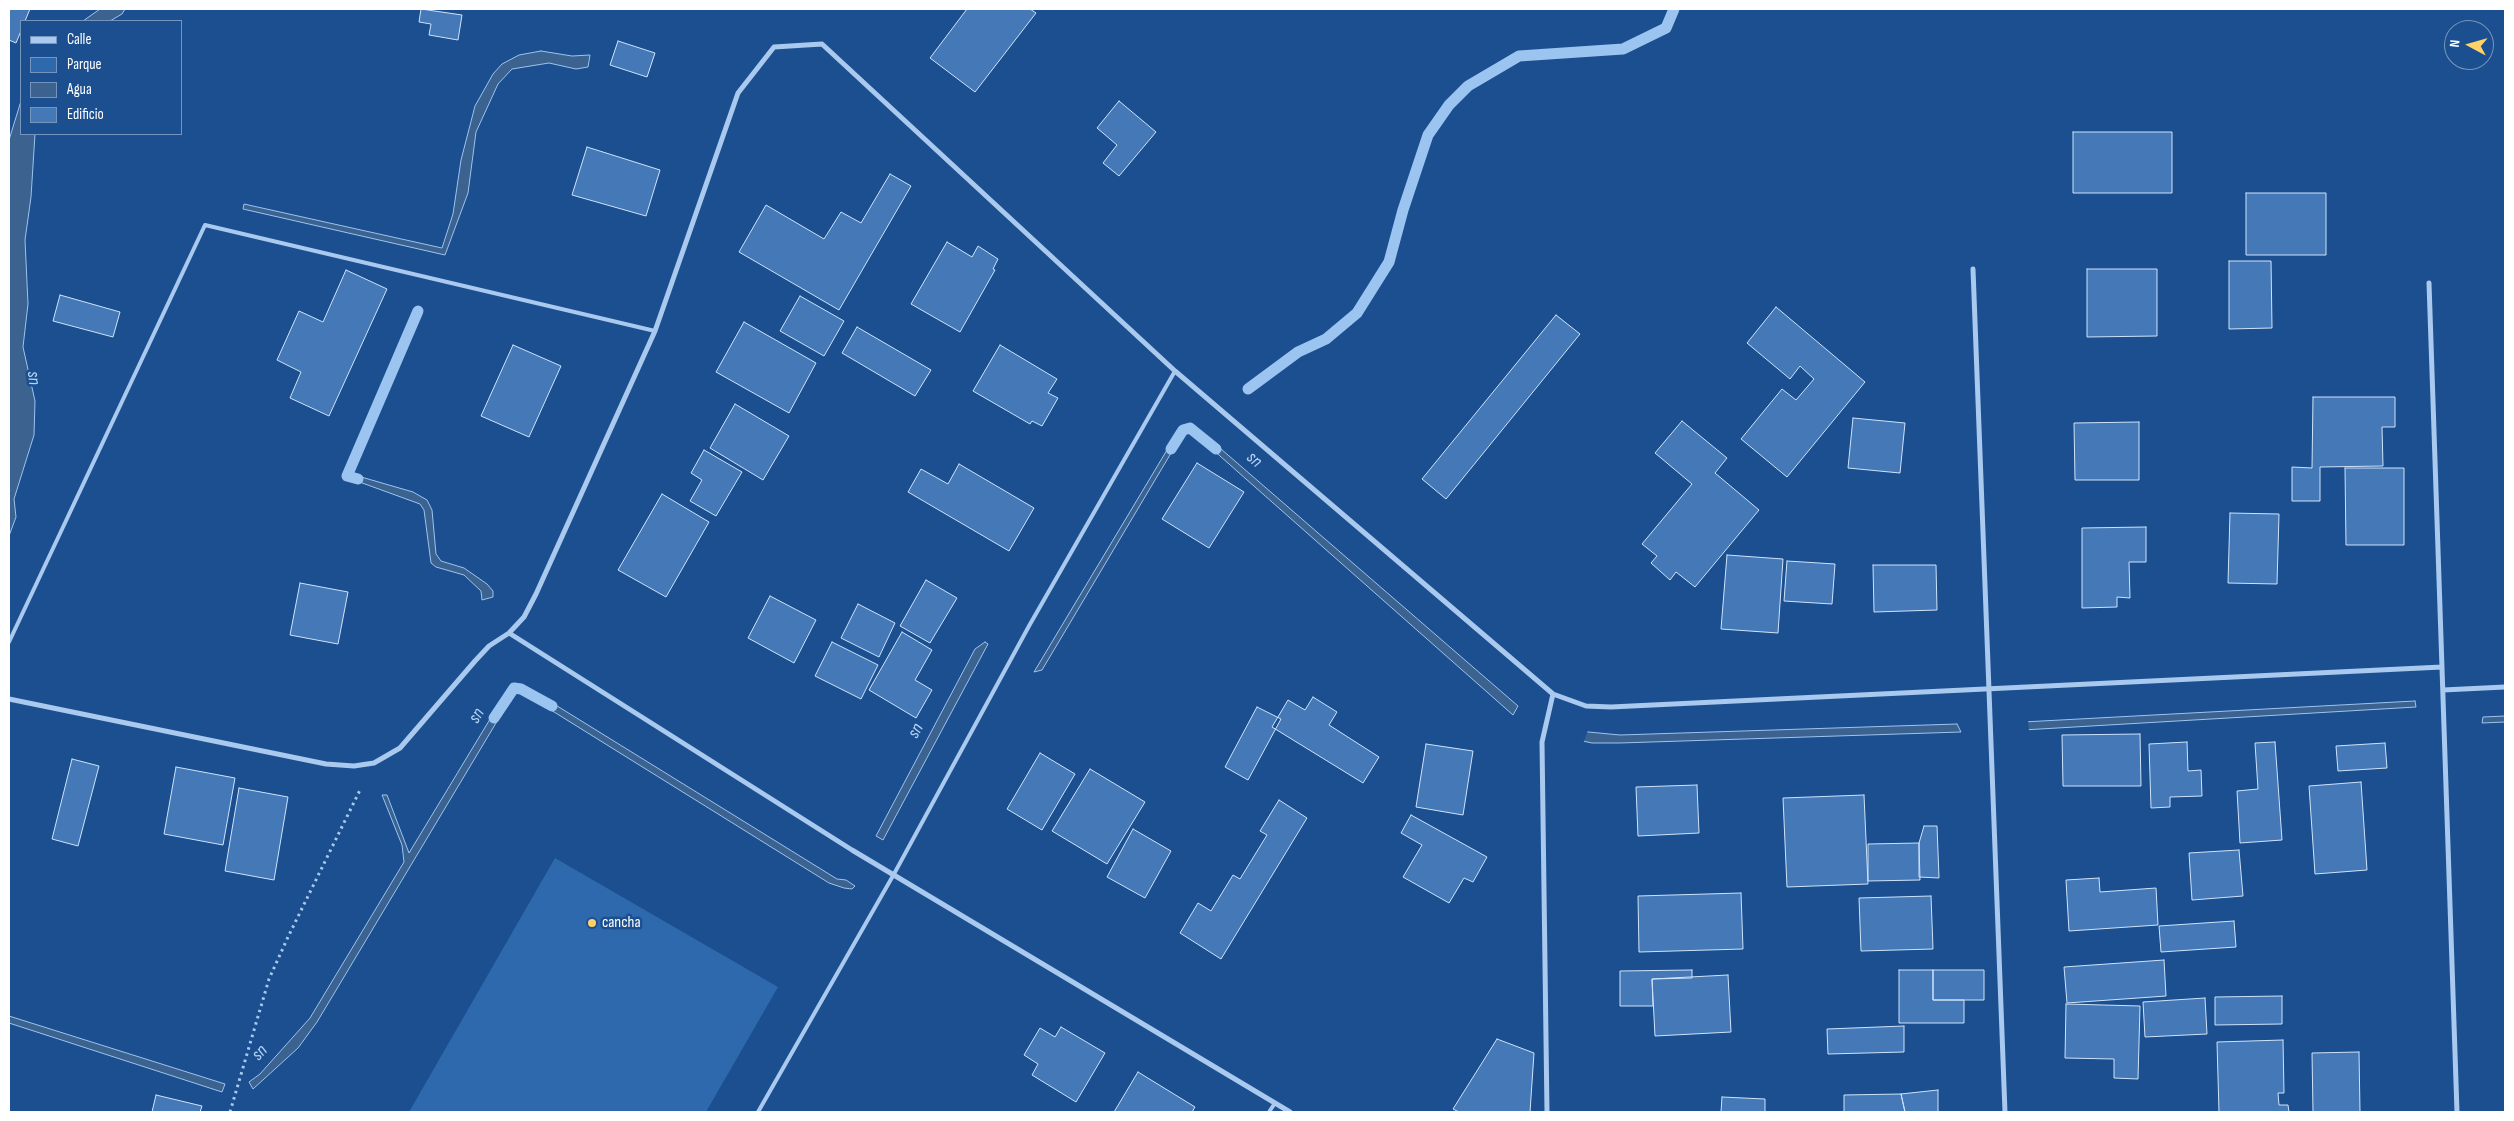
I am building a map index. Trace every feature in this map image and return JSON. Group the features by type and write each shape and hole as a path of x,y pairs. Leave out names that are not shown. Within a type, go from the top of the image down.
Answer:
{"street":[{"path":"9,699 326,764 354,766 374,763 400,748 489,646 509,633 524,617 536,594 655,331 738,93 774,47 822,44 1175,371 1553,694 1586,706 1611,707 2442,667"},
{"path":"1973,269 2005,1112"},
{"path":"2429,283 2457,1112"},
{"path":"509,633 856,852 1290,1112"},
{"path":"2443,690 2505,687"},
{"path":"1547,1112 1542,742 1553,694"}],"lane":[{"path":"9,642 205,225 655,331"},
{"path":"758,1112 894,874 1029,626 1175,371"},
{"path":"1270,1112 1275,1103"}],"path":[{"path":"230,1112 269,979 374,763"}],"green space":[{"name":"cancha","path":"555,858 778,987 706,1112 409,1112"}],"water":[{"path":"100,9 125,9 122,14 112,20 84,20"},
{"path":"541,51 572,56 590,55 588,67 576,69 549,63 512,69 498,84 476,132 468,193 445,255 243,209 244,204 442,248 453,214 461,160 475,106 493,74 502,64 519,55"},
{"path":"20,104 20,135 35,135 31,197 25,240 28,304 23,347 35,401 34,435 14,499 16,517 9,536 9,140"},
{"path":"1176,435 1180,438 1042,670 1034,672"},
{"path":"1206,436 1518,706 1513,715 1203,441"},
{"path":"344,472 413,492 427,500 432,510 436,554 441,561 464,568 487,584 493,591 493,597 482,600 481,591 464,575 436,567 431,563 424,510 420,504 343,476"},
{"path":"985,642 988,644 883,840 876,836 975,649"},
{"path":"541,696 837,879 846,880 855,886 852,889 829,883 538,702"},
{"path":"2415,701 2416,707 2023,730 2023,722"},
{"path":"498,706 505,708 317,1022 298,1048 253,1089 249,1082 260,1074 310,1018 404,862 402,845 382,795 387,795 409,853"},
{"path":"2505,716 2505,722 2482,723 2483,717"},
{"path":"1957,724 1961,732 1620,743 1592,743 1578,740 1578,731 1620,735"},
{"path":"9,1016 225,1084 222,1092 9,1023"}],"pier":[{"path":"2028,719 2029,732 2021,732 2021,721"},
{"path":"1577,729 1588,730 1583,744 1576,741"}],"building":[{"path":"9,9 30,9 25,20 20,20 20,33 16,43 9,40"},
{"path":"421,9 462,15 458,40 429,35 431,24 419,22"},
{"path":"967,9 1030,9 1036,13 975,92 930,58"},
{"path":"618,41 655,53 647,77 610,65"},
{"path":"1119,101 1156,132 1119,176 1103,163 1117,145 1097,128"},
{"path":"2073,132 2172,132 2172,193 2073,193"},
{"path":"587,147 660,170 646,216 572,195"},
{"path":"890,174 911,186 839,310 739,252 766,205 824,239 841,212 861,223"},
{"path":"2246,193 2326,193 2326,255 2246,255"},
{"path":"947,242 972,257 978,246 998,259 993,269 995,270 960,332 911,304"},
{"path":"2229,261 2271,261 2272,328 2229,329"},
{"path":"2087,269 2157,269 2157,336 2087,337"},
{"path":"346,270 387,289 329,416 290,398 301,372 277,360 299,311 323,322"},
{"path":"60,295 120,312 113,337 53,321"},
{"path":"800,296 844,321 824,356 780,331"},
{"path":"1776,307 1865,382 1787,477 1741,439 1782,389 1796,400 1814,379 1800,366 1790,379 1747,343"},
{"path":"1556,315 1580,334 1446,499 1422,479"},
{"path":"744,322 816,363 789,413 716,372"},
{"path":"857,327 931,370 915,396 842,353"},
{"path":"513,345 561,366 529,437 481,416"},
{"path":"1000,345 1057,379 1048,393 1058,398 1042,426 1032,421 1030,424 973,391"},
{"path":"2313,397 2395,397 2395,427 2382,427 2383,466 2320,467 2320,501 2292,501 2292,467 2312,468"},
{"path":"735,404 789,436 763,480 710,448"},
{"path":"1853,418 1905,423 1900,473 1848,468"},
{"path":"1682,421 1727,458 1715,473 1759,510 1695,587 1676,572 1670,580 1651,563 1657,556 1642,544 1692,484 1655,453"},
{"path":"2139,422 2139,480 2075,480 2074,423"},
{"path":"704,450 742,472 716,516 690,501 702,480 691,473"},
{"path":"1197,463 1244,492 1209,548 1162,519"},
{"path":"959,464 1034,508 1009,551 908,492 921,469 948,484"},
{"path":"2345,468 2404,468 2404,545 2346,545"},
{"path":"662,494 709,522 666,597 618,570"},
{"path":"2230,513 2279,514 2277,584 2228,583"},
{"path":"2146,527 2146,562 2129,562 2130,598 2117,597 2117,607 2082,608 2082,528"},
{"path":"1727,555 1783,559 1778,633 1721,629"},
{"path":"1787,561 1835,564 1832,604 1784,601"},
{"path":"1873,565 1936,565 1937,610 1874,612"},
{"path":"926,580 957,598 930,643 900,626"},
{"path":"300,583 348,592 338,644 290,635"},
{"path":"770,596 816,620 794,663 748,638"},
{"path":"858,604 895,623 879,657 841,638"},
{"path":"902,632 932,650 915,680 932,690 916,718 869,690"},
{"path":"832,642 878,665 861,699 815,676"},
{"path":"1313,697 1337,712 1329,725 1379,757 1363,783 1272,727 1288,700 1305,710"},
{"path":"1257,707 1281,719 1248,780 1225,767"},
{"path":"2140,734 2141,786 2063,786 2062,735"},
{"path":"2187,742 2188,771 2201,770 2202,796 2170,797 2170,807 2151,808 2149,744"},
{"path":"2275,742 2282,840 2240,843 2237,791 2258,789 2255,743"},
{"path":"2385,743 2387,768 2338,771 2336,746"},
{"path":"1426,744 1473,751 1463,815 1416,807"},
{"path":"1040,753 1075,774 1042,830 1007,809"},
{"path":"72,759 99,766 78,846 52,839"},
{"path":"176,767 235,778 223,845 164,834"},
{"path":"1090,769 1145,802 1107,864 1052,831"},
{"path":"2361,782 2367,870 2315,874 2309,786"},
{"path":"1697,785 1699,833 1638,836 1636,787"},
{"path":"239,788 288,797 274,880 225,871"},
{"path":"1864,795 1868,884 1787,887 1783,798"},
{"path":"1279,800 1307,818 1221,959 1180,933 1198,903 1211,911 1233,875 1240,879 1267,835 1260,831"},
{"path":"1411,815 1487,857 1473,882 1464,878 1449,903 1403,877 1422,845 1401,833"},
{"path":"1924,826 1937,826 1939,878 1919,877 1919,843"},
{"path":"1133,829 1171,851 1145,898 1107,877"},
{"path":"1919,843 1920,880 1868,881 1868,844"},
{"path":"2239,850 2243,896 2192,900 2189,853"},
{"path":"2099,878 2100,892 2156,888 2158,925 2069,931 2066,880"},
{"path":"1741,893 1743,949 1639,952 1638,896"},
{"path":"1931,896 1933,949 1861,951 1859,898"},
{"path":"2234,921 2236,947 2161,952 2159,926"},
{"path":"2164,960 2166,996 2067,1003 2064,967"},
{"path":"1692,970 1692,978 1652,979 1653,1006 1620,1006 1620,971"},
{"path":"1899,970 1933,970 1933,1000 1964,1000 1964,1023 1899,1023"},
{"path":"1933,970 1984,970 1984,1000 1933,1000"},
{"path":"1728,975 1731,1032 1655,1036 1652,979"},
{"path":"2282,996 2282,1024 2215,1025 2215,997"},
{"path":"2205,998 2207,1034 2145,1037 2143,1002"},
{"path":"2066,1004 2140,1006 2138,1079 2114,1078 2114,1059 2065,1058"},
{"path":"1904,1026 1904,1052 1828,1054 1827,1029"},
{"path":"1061,1027 1105,1053 1076,1102 1032,1075 1038,1064 1024,1055 1040,1028 1055,1037"},
{"path":"1497,1039 1534,1053 1530,1112 1459,1112 1453,1109"},
{"path":"2283,1040 2284,1093 2278,1093 2279,1105 2288,1105 2289,1112 2219,1112 2217,1042"},
{"path":"2359,1052 2360,1112 2313,1112 2312,1053"},
{"path":"1138,1072 1195,1107 1192,1112 1114,1112"},
{"path":"1938,1090 1938,1112 1905,1112 1901,1094"},
{"path":"1901,1094 1905,1112 1844,1112 1844,1095"},
{"path":"156,1095 202,1106 200,1112 152,1112"},
{"path":"1722,1097 1765,1099 1765,1112 1721,1112"}],"waterway":[{"path":"1248,389 1298,352 1326,339 1357,313 1389,262 1403,210 1428,135 1449,105 1468,86 1519,56 1623,49 1666,28 1674,9"},
{"path":"358,479 347,476 418,311"},
{"name":"sn","path":"1171,449 1183,430 1190,428 1216,449"},
{"name":"sn","path":"494,718 514,688 521,689 552,706"}],"place":[{"name":"cancha","path":"592,923"}]}
